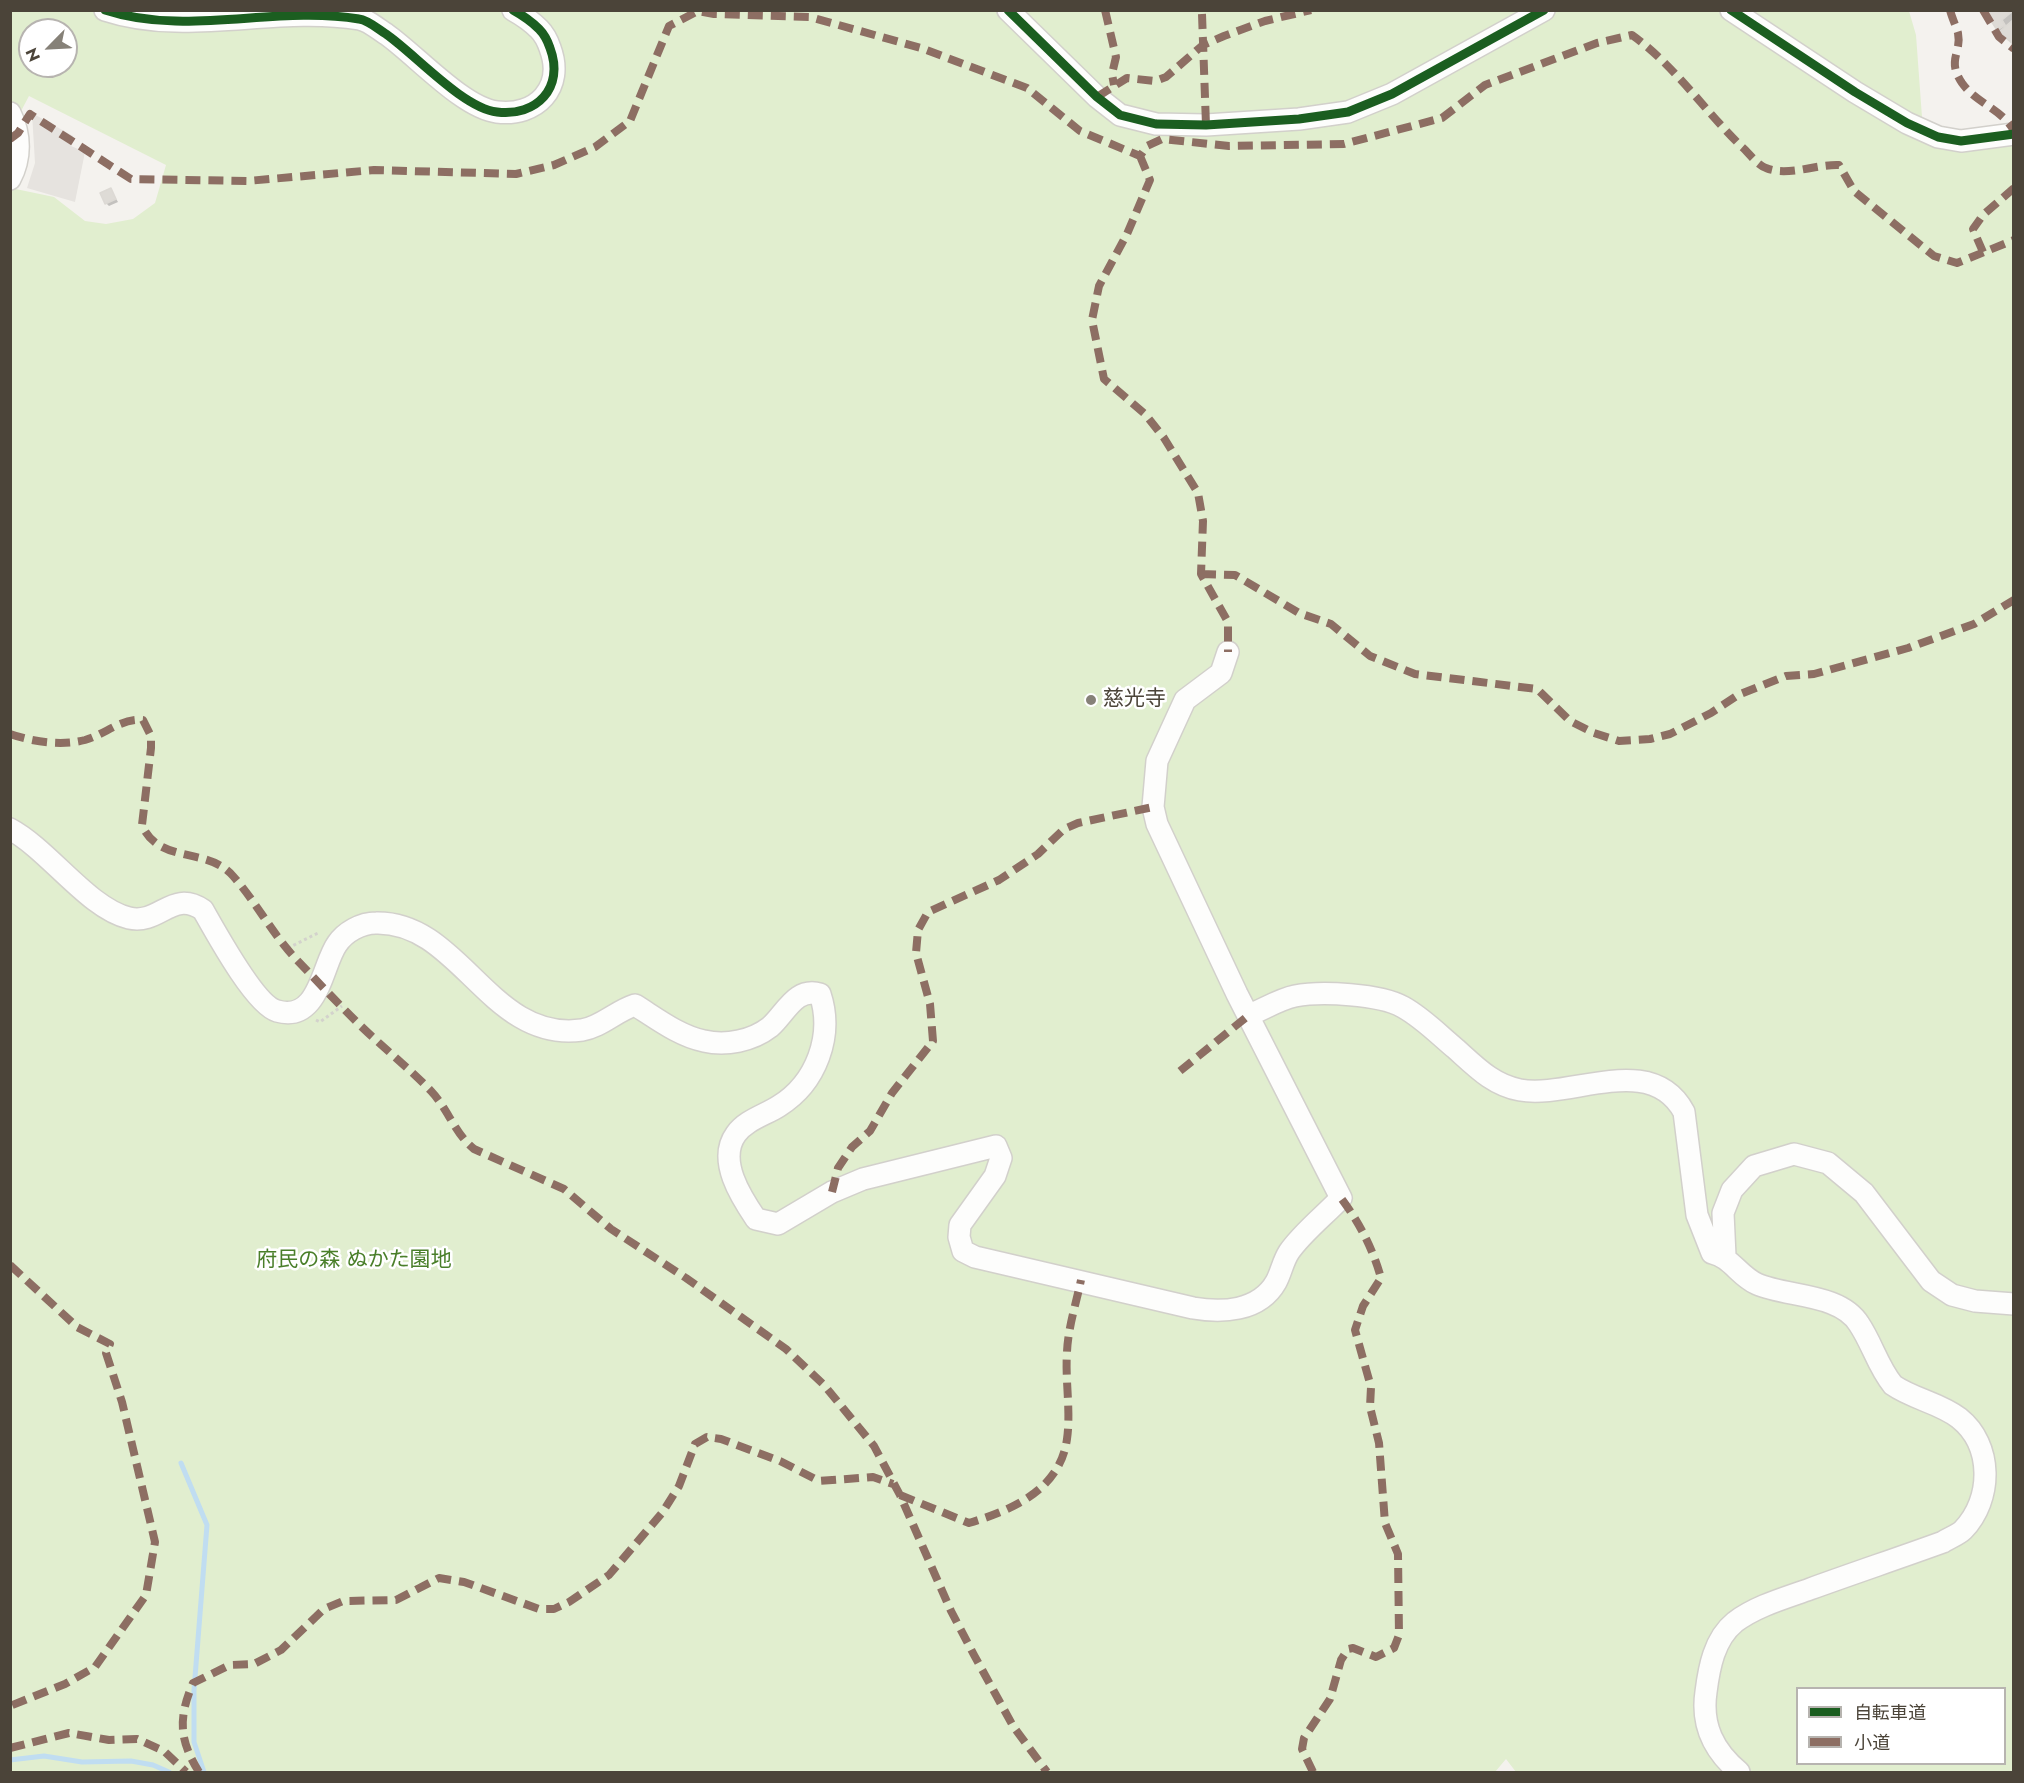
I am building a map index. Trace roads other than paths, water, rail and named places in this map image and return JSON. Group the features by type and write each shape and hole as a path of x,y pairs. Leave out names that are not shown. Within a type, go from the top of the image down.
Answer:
{"street":[{"path":"105,10 127,17 163,22 291,16 362,19 396,42 467,100 484,110 518,113 531,108 544,97 554,79 554,59 541,30 513,10"},
{"path":"1008,10 1097,97 1120,115 1156,124 1206,125 1299,119 1348,112 1392,94 1544,10"},
{"path":"1731,10 1855,92 1907,123 1938,137 1961,141 2013,134"},
{"path":"10,113 18,133 18,146 17,165 10,179"},
{"path":"10,829 44,851 84,891 128,918 144,919 182,901 193,903 202,910 240,972 265,1004 276,1011 292,1012 306,1006 325,977 337,944 355,928 372,923 395,923 442,949 507,1011 551,1030 581,1030 597,1025 621,1010 635,1005 684,1035 705,1042 735,1043 755,1036 770,1027 797,997 810,991 820,994 825,1008 823,1045 809,1079 800,1092 745,1125 735,1135 729,1157 737,1190 756,1219 778,1224 832,1192 863,1179 996,1146 1001,1158 994,1176 960,1225 958,1237 963,1251 975,1257 1214,1311 1239,1309 1264,1294 1275,1284 1289,1252 1341,1198 1201,922 1156,824 1154,807 1157,761 1185,700 1221,673 1228,652"},
{"path":"1249,1015 1294,997 1320,995 1389,1001 1425,1022 1481,1073 1519,1090 1539,1091 1620,1079 1665,1089 1676,1097 1684,1112 1692,1193 1701,1226 1712,1252 1725,1256 1738,1271 1757,1284 1802,1294 1849,1313 1859,1322 1886,1376 1893,1384 1957,1416 1970,1428 1985,1458 1984,1491 1963,1530 1943,1542 1774,1602 1733,1623 1717,1644 1708,1672 1704,1706 1706,1725 1716,1749 1738,1773"},
{"path":"1725,1256 1722,1213 1732,1190 1754,1166 1794,1154 1828,1163 1864,1193 1931,1281 1952,1295 1975,1301 2013,1304"}],"waterway":[{"path":"181,1463 207,1525 194,1690 194,1742 204,1772"},
{"path":"10,1760 44,1756 82,1762 131,1761 153,1765 169,1772"}],"place":[{"name":"慈光寺","path":"1091,700"}],"park label":[{"name":"府民の森 ぬかた園地","path":"354,1261"}]}
